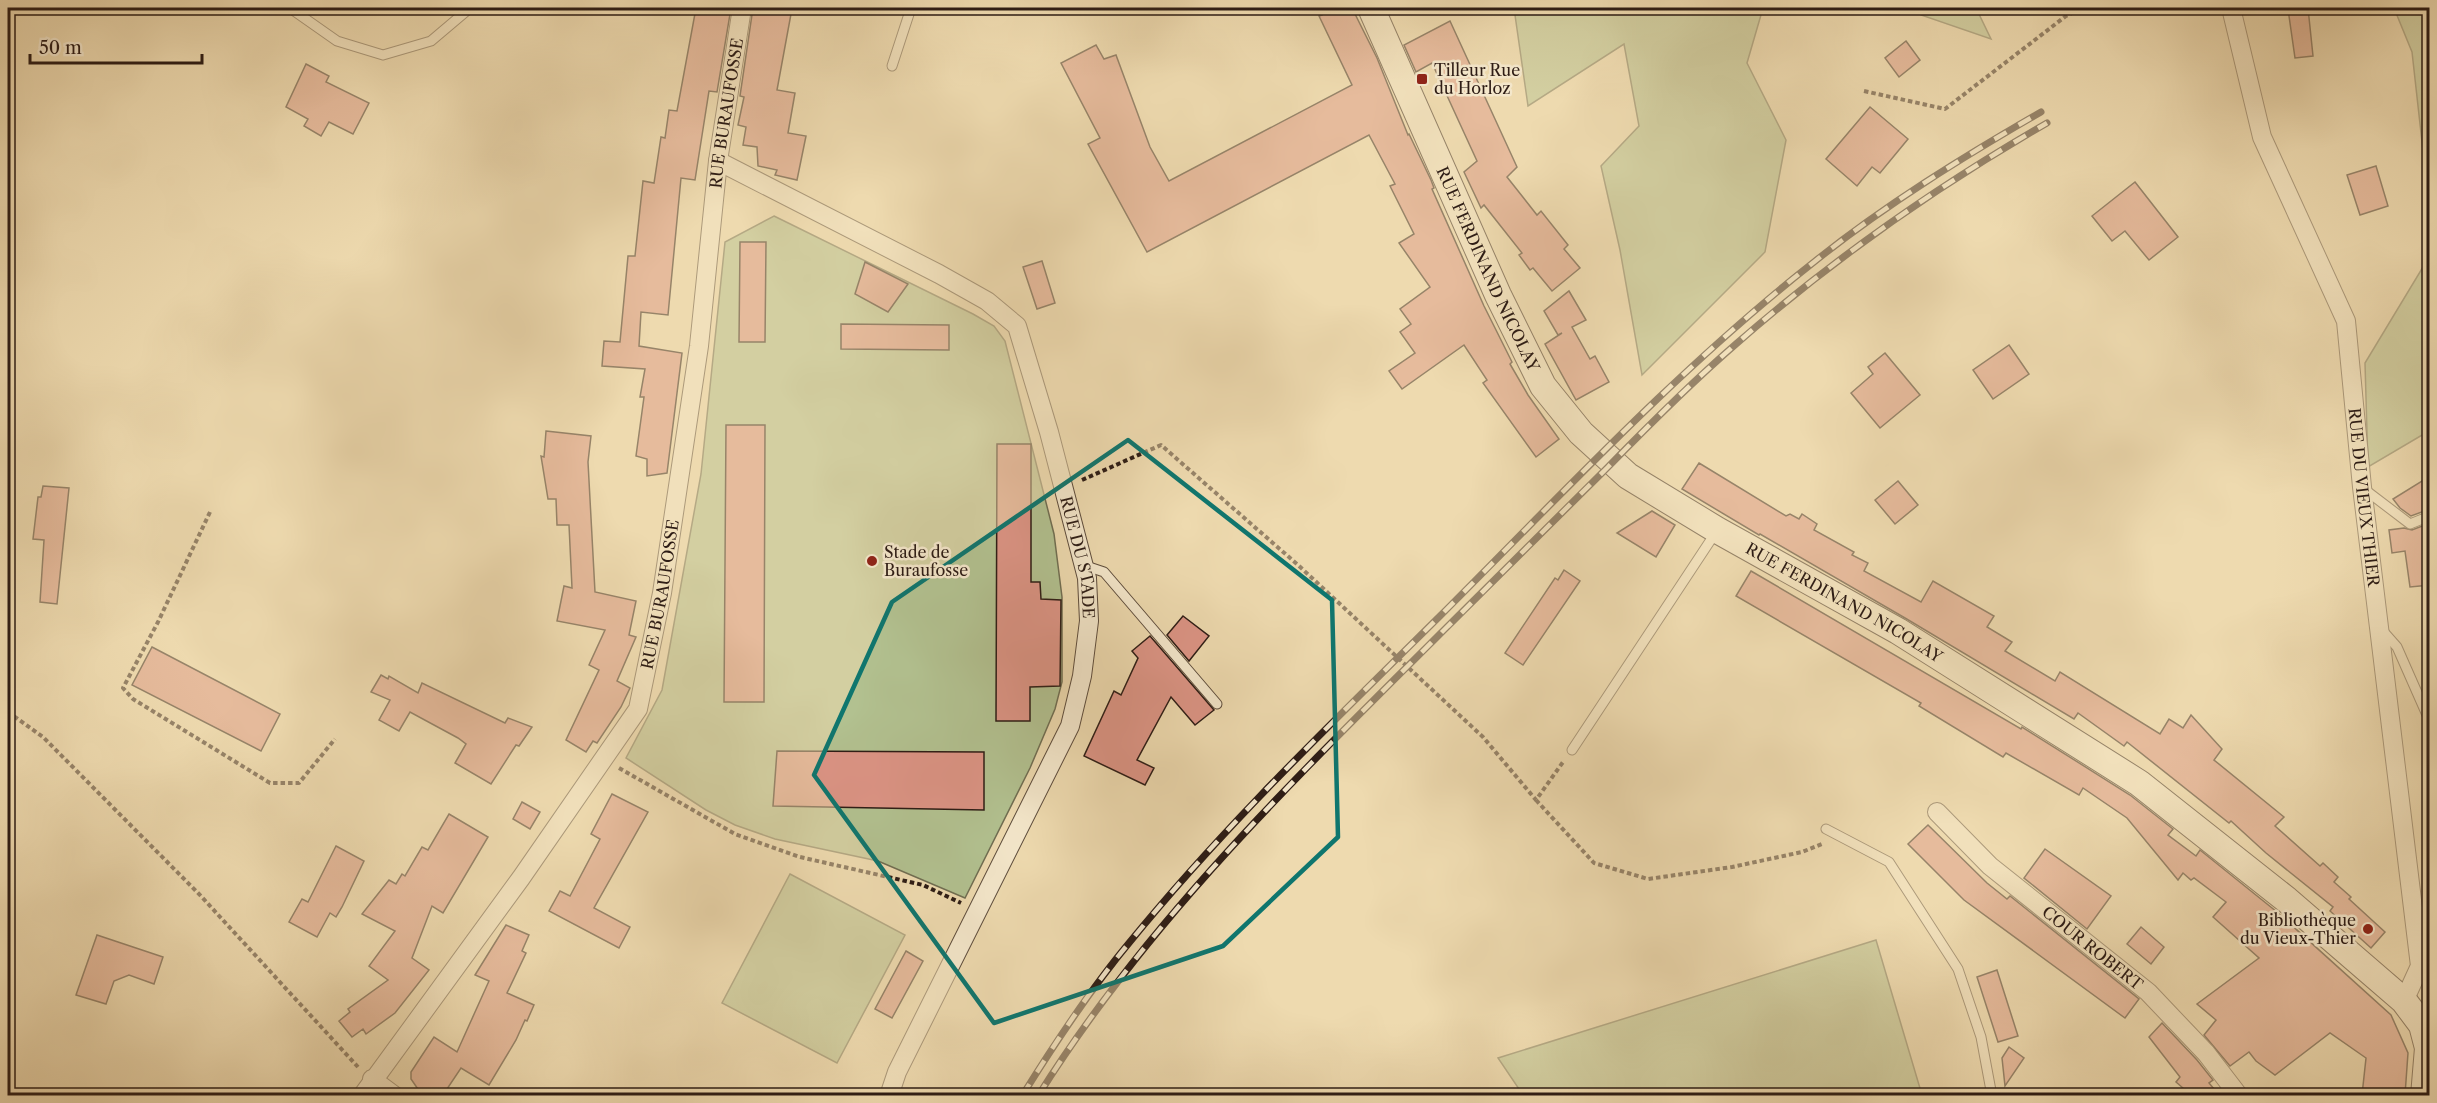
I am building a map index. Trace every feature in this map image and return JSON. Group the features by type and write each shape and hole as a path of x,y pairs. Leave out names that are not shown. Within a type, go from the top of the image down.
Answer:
{"street":[{"name":"RUE BURAUFOSSE","path":"362,1095 521,878 638,709 662,593 699,346 718,161 742,8"},
{"name":"RUE FERDINAND NICOLAY","path":"1371,8 1498,295 1543,386 1581,433 1628,476 1717,530 1898,631 2139,783 2288,900 2404,1001 2422,1025 2429,1048 2424,1095"},
{"name":"RUE DU VIEUX THIER","path":"2231,8 2262,136 2346,321 2362,487 2420,966 2404,1001"},
{"name":"RUE DU STADE","path":"718,161 939,274 987,301 1017,326 1028,357 1087,578 1089,621 1082,676 1071,726 897,1072 889,1095"},
{"name":"COUR ROBERT","path":"1937,812 1990,866 2148,992 2206,1053 2239,1095"},
{"path":"372,1079 394,1095"}],"lane":[{"path":"290,8 337,41 383,55 431,41 470,8"},
{"path":"892,66 911,8"},
{"path":"2362,487 2410,524 2430,516"},
{"path":"1572,750 1717,530"},
{"path":"1083,565 1104,573 1217,704"},
{"path":"2379,625 2397,647 2427,715 2430,716"},
{"path":"1826,829 1888,862 1958,969 1981,1037 1992,1095"}],"path":[{"path":"1864,90 1945,110 2066,16 2082,8"},
{"path":"1064,489 1161,445 1298,566 1483,736 1536,800 1594,863 1648,879 1732,867 1802,852 1840,837"},
{"path":"210,512 158,622 123,688 132,699 270,783 299,783 335,739"},
{"path":"8,712 43,737 199,894 355,1064 372,1079"},
{"path":"1536,800 1572,750"},
{"path":"603,759 735,834 800,857 923,885 977,911"}],"highlighted area":[{"path":"1128,440 1332,600 1338,837 1223,946 994,1023 814,775 892,602"}],"green space":[{"path":"1514,8 1763,8 1747,63 1786,140 1765,252 1642,375 1620,250 1601,166 1639,126 1624,44 1528,106"},
{"path":"1919,8 1976,8 1991,39 1921,15"},
{"path":"2394,8 2429,8 2429,205 2412,52"},
{"name":"Stade de Buraufosse","path":"774,216 973,314 994,326 1005,341 1054,534 1062,597 1062,682 1055,709 1030,768 965,898 878,861 775,839 735,825 706,810 626,758 662,690 701,474 725,242"},
{"path":"2429,257 2429,431 2368,467 2365,363"},
{"path":"790,874 905,935 837,1063 722,1003"},
{"path":"1876,940 1922,1095 1523,1095 1498,1058"}],"building":[{"path":"696,8 731,8 717,92 709,91 695,180 681,178 668,315 641,312 639,346 682,353 667,473 647,476 647,459 636,456 644,397 640,397 645,369 602,366 604,341 620,342 628,256 635,256 643,181 654,183 661,137 665,138 669,110 677,111"},
{"path":"753,8 788,8 786,14 791,14 777,90 795,93 788,133 806,136 797,180 775,175 777,170 758,166 757,147 743,145 746,127 738,125 744,97 740,96"},
{"path":"1318,8 1352,8 1377,58 1408,135 1431,180 1434,188 1432,189 1484,306 1512,362 1510,364 1528,395 1559,439 1536,457 1483,383 1487,380 1464,345 1402,389 1389,371 1415,353 1400,332 1411,324 1400,309 1430,287 1399,243 1414,234 1390,186 1395,184 1369,135 1147,252 1088,144 1100,138 1061,63 1096,45 1104,59 1116,55 1150,147 1169,181 1352,85 1319,16 1322,15"},
{"path":"2308,8 2313,56 2295,58 2288,9"},
{"path":"1450,21 1517,167 1507,177 1537,215 1541,211 1568,245 1564,249 1580,268 1552,291 1533,268 1530,270 1519,255 1522,253 1484,205 1481,208 1464,172 1477,161 1432,63 1416,72 1404,45"},
{"path":"1906,41 1920,60 1899,77 1885,58"},
{"path":"306,64 329,76 326,82 369,103 353,134 329,122 321,136 304,126 308,119 286,107"},
{"path":"1870,107 1908,139 1880,173 1872,167 1857,186 1826,159"},
{"path":"2376,166 2388,206 2360,215 2347,175"},
{"path":"2135,182 2178,237 2149,260 2125,231 2112,241 2092,216"},
{"path":"740,242 766,242 765,342 739,342"},
{"path":"1042,261 1055,303 1037,309 1023,267"},
{"path":"865,262 908,284 888,312 855,294"},
{"path":"1569,291 1586,320 1572,327 1590,359 1595,356 1609,382 1576,400 1545,344 1562,333 1558,335 1544,311"},
{"path":"841,324 949,325 949,350 841,349"},
{"path":"2009,345 2029,374 1993,399 1973,370"},
{"path":"1885,353 1920,395 1880,428 1851,393 1873,374 1868,367"},
{"path":"726,425 765,425 764,702 724,702"},
{"path":"546,431 591,436 588,462 595,592 636,601 629,635 636,637 617,681 630,688 621,707 597,743 593,741 586,752 566,740 599,670 589,665 605,630 557,621 564,586 572,588 569,525 557,525 556,499 548,499 541,456 544,457"},
{"path":"997,444 1031,444 1031,582 1040,582 1041,599 1061,600 1060,686 1030,687 1030,721 996,721"},
{"path":"1699,463 1786,516 1790,514 1799,519 1802,514 1817,524 1814,530 1854,552 1852,555 1868,563 1864,571 1921,602 1933,581 1994,616 1987,627 2012,642 2005,651 2055,681 2060,672 2160,734 2169,719 2183,728 2191,715 2222,749 2214,760 2284,817 2275,826 2320,866 2323,863 2338,877 2334,882 2385,932 2371,948 2330,911 2333,907 2266,853 2231,821 2229,823 2127,742 2124,746 2078,713 2074,719 1682,489"},
{"path":"2430,476 2430,509 2411,516 2393,499"},
{"path":"1898,481 1918,505 1895,524 1875,500"},
{"path":"43,486 69,488 57,604 40,602 44,540 33,539 38,497 41,497"},
{"path":"1652,511 1675,525 1656,557 1617,533"},
{"path":"2430,523 2430,585 2410,587 2405,551 2392,553 2389,530 2404,528 2412,530"},
{"path":"1564,570 1580,581 1523,665 1505,653 1555,578 1558,580"},
{"path":"1751,571 2021,729 2022,727 2130,795 2173,829 2168,835 2196,856 2200,850 2277,912 2391,1015 2408,1053 2405,1095 2362,1095 2366,1058 2330,1033 2275,1075 2256,1061 2249,1052 2230,1066 2204,1035 2216,1020 2197,1004 2259,958 2213,917 2226,902 2194,878 2191,880 2183,873 2178,880 2127,818 2083,788 2079,795 2006,753 2003,757 1919,706 1921,703 1736,596"},
{"path":"1183,616 1209,636 1189,661 1167,635"},
{"path":"1150,636 1214,710 1195,725 1171,697 1137,760 1154,768 1145,785 1084,756 1114,691 1121,695 1138,658 1132,651"},
{"path":"152,647 280,714 261,751 132,685"},
{"path":"381,675 388,679 389,676 418,693 422,683 505,723 508,718 532,727 519,746 516,745 491,784 455,763 466,744 458,738 410,712 399,731 379,720 390,700 371,692"},
{"path":"777,751 984,752 984,810 773,806"},
{"path":"612,794 648,812 594,908 630,927 619,948 549,911 560,891 570,896 600,839 591,834"},
{"path":"522,802 540,812 530,829 513,819"},
{"path":"449,814 488,837 443,913 432,906 412,958 429,970 395,1013 366,1034 363,1029 352,1037 339,1021 350,1012 348,1009 388,980 369,966 395,931 362,914 389,880 396,884 402,874 405,876 422,847 428,850"},
{"path":"1928,825 1987,883 2007,899 2010,896 2139,999 2125,1018 1964,900 1908,844"},
{"path":"336,846 364,861 336,917 330,913 317,937 289,922 302,899 308,902"},
{"path":"2045,849 2111,896 2087,929 2024,878"},
{"path":"506,925 529,935 522,951 526,953 507,993 534,1005 527,1021 525,1020 516,1040 489,1085 461,1068 443,1095 422,1095 411,1079 411,1072 434,1037 457,1052 489,981 475,975"},
{"path":"2141,927 2164,947 2151,964 2127,944"},
{"path":"97,935 163,957 154,984 129,975 114,981 106,1004 76,995"},
{"path":"906,951 923,961 892,1018 875,1009"},
{"path":"1997,970 2018,1036 1998,1042 1977,977"},
{"path":"2162,1023 2213,1080 2209,1083 2219,1095 2191,1095 2176,1082 2180,1077 2149,1037"},
{"path":"2009,1047 2024,1058 2005,1086 2002,1058"}],"railway":[{"path":"1022,1096 1100,980 1203,857 1320,735 1622,433 1716,345 1841,241 1925,182 2041,112"},
{"path":"1038,1096 1128,968 1229,850 1336,738 1670,404 1772,313 1847,254 1925,199 2047,123"}],"place":[{"name":"Tilleur Rue du Horloz","path":"1422,79"},
{"name":"Stade de Buraufosse","path":"872,561"},
{"name":"Bibliothèque du Vieux-Thier","path":"2368,929"}]}
